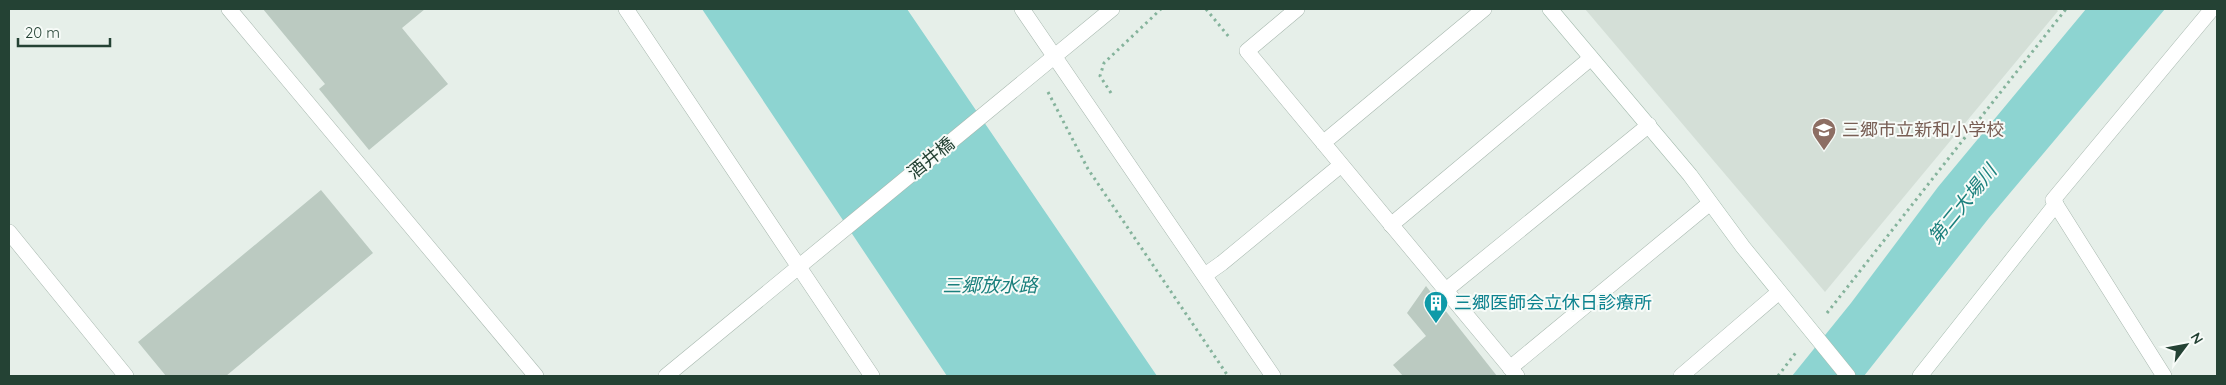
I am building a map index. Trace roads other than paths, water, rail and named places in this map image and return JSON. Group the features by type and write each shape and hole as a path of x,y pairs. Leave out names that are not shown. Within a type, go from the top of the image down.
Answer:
{"street":[{"path":"229,9 536,376"},
{"path":"626,9 872,376"},
{"path":"1022,9 1273,376"},
{"name":"酒井橋","path":"666,376 1112,9"},
{"path":"1298,9 1247,51 1514,372 1710,203"},
{"path":"1323,143 1484,9"},
{"path":"1550,9 1649,124 1779,292 1848,376"},
{"path":"2164,376 2053,200 2212,9"},
{"path":"1391,225 1591,58"},
{"path":"1446,290 1649,124"},
{"path":"1205,275 1341,165"},
{"path":"1920,376 2056,204"},
{"path":"9,232 126,376"},
{"path":"1681,376 1779,292"}],"water":[{"name":"三郷放水路","path":"702,9 907,9 1157,376 947,376"},
{"name":"第二大場川","path":"2086,9 2165,9 1989,218 1864,376 1792,376 1851,303 1938,187"}],"place":[{"name":"三郷市立新和小学校","path":"1824,151"},
{"name":"三郷医師会立休日診療所","path":"1436,324"}]}
